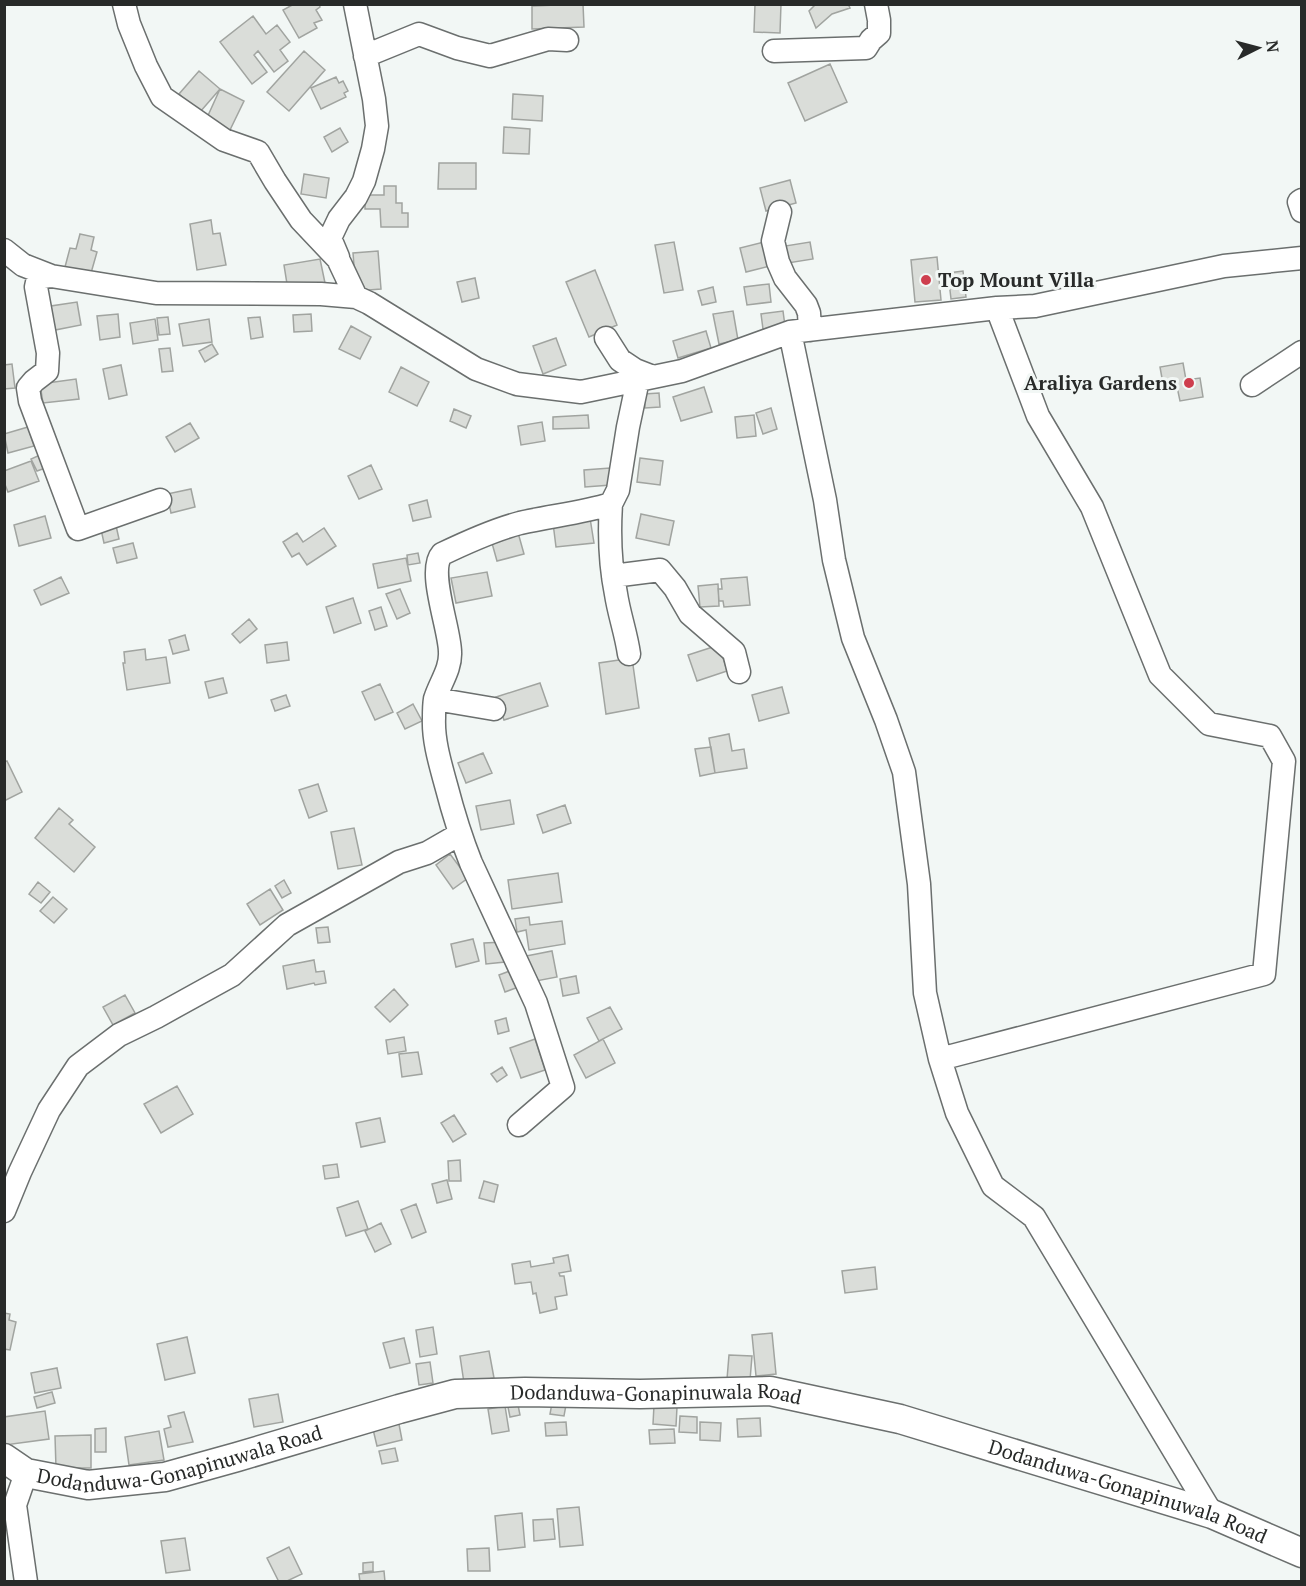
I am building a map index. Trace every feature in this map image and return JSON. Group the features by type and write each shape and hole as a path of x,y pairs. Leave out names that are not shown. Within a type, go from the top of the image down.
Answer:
{"main road":[{"name":"Dodanduwa-Gonapinuwala Road","path":"15,1466 88,1485 165,1477 455,1394 770,1391 900,1419 1212,1514 1302,1554"}],"street":[{"path":"124,4 129,24 146,66 162,97 224,140 258,152 301,220 338,259"},
{"path":"355,4 374,99 377,126 364,181 356,197 339,219 330,238 356,297"},
{"path":"774,51 866,48 879,33 876,4"},
{"path":"365,56 419,34 457,48 490,56 548,39 567,40"},
{"path":"1302,200 1299,202 1302,211"},
{"path":"780,212 773,241 778,262 785,278 806,305 809,313 800,331 834,560 853,638 904,772 919,884 925,993 940,1059 957,1113 993,1186 1034,1217 1212,1514"},
{"path":"4,250 23,265 51,276 156,293 321,294 356,297 477,369 517,384 581,392 682,371 800,331 997,308 1035,306 1224,266 1302,258"},
{"path":"51,276 38,278 36,287 48,353 47,371 28,388 30,401 78,529 160,500"},
{"path":"940,1059 1264,974 1284,761 1270,736 1209,724 1160,675 1092,507 1038,416 997,308"},
{"path":"606,338 620,360 645,379"},
{"path":"1252,385 1302,352"},
{"path":"629,654 626,632 616,596 609,532 611,504 618,489 628,427 645,379"},
{"path":"519,1125 563,1087 536,1003 471,863 460,834 437,754 435,699 447,673 451,653 440,600 437,575 438,558 482,535 518,524 611,504"},
{"path":"613,576 660,570 675,588 690,614 734,652 739,672"},
{"path":"435,699 494,709"},
{"path":"4,1211 49,1110 78,1066 119,1035 232,975 287,926 399,862 427,853 460,834"},
{"path":"15,1466 15,1506 26,1581"}],"building":[{"path":"294,4 319,4 320,7 316,10 322,20 314,23 317,28 299,38 283,10"},
{"path":"583,4 584,27 532,29 532,6"},
{"path":"755,4 781,4 780,33 754,32"},
{"path":"816,4 848,4 850,8 832,14 816,28 809,11"},
{"path":"253,16 266,34 277,25 290,42 280,50 288,61 274,72 258,51 254,55 267,72 252,84 220,42"},
{"path":"304,51 325,70 289,111 267,92"},
{"path":"830,64 847,102 805,121 788,83"},
{"path":"199,71 220,89 200,112 179,94"},
{"path":"336,77 339,83 343,81 348,91 344,93 346,97 321,109 311,88"},
{"path":"220,89 244,101 229,132 206,120"},
{"path":"513,94 543,96 542,121 512,119"},
{"path":"504,127 530,129 529,154 503,153"},
{"path":"340,128 348,142 332,152 324,137"},
{"path":"439,163 476,163 476,189 438,189"},
{"path":"304,174 329,178 326,198 301,194"},
{"path":"790,180 796,203 766,211 760,188"},
{"path":"384,186 396,186 396,203 402,203 402,213 408,213 408,227 381,227 380,209 365,209 365,195 384,195"},
{"path":"211,220 213,234 220,233 226,265 197,270 190,224"},
{"path":"80,234 94,237 91,250 97,252 91,273 65,267 70,248 76,249"},
{"path":"674,242 683,290 664,293 655,245"},
{"path":"764,242 770,266 746,272 740,248"},
{"path":"810,242 813,259 788,263 785,246"},
{"path":"378,251 381,289 356,291 353,253"},
{"name":"Top Mount Villa","path":"937,257 941,300 915,302 911,260"},
{"path":"320,259 325,283 288,290 284,265"},
{"path":"595,270 617,325 589,337 566,282"},
{"path":"963,271 966,297 951,299 948,273"},
{"path":"475,278 479,298 462,302 457,282"},
{"path":"769,284 771,302 747,305 744,287"},
{"path":"713,287 716,302 702,305 698,291"},
{"path":"77,302 81,325 55,330 51,306"},
{"path":"733,311 738,340 719,344 713,314"},
{"path":"783,311 785,326 763,329 761,314"},
{"path":"118,314 120,337 100,340 97,316"},
{"path":"311,314 312,331 294,332 293,315"},
{"path":"168,317 170,334 159,335 157,318"},
{"path":"260,317 263,337 251,339 248,318"},
{"path":"155,319 158,340 133,344 130,323"},
{"path":"209,319 212,342 183,346 179,324"},
{"path":"351,326 371,337 360,359 339,349"},
{"path":"706,331 711,348 678,358 673,341"},
{"path":"556,338 566,365 543,374 533,346"},
{"path":"212,344 218,354 205,362 199,351"},
{"path":"170,348 173,371 162,372 159,349"},
{"name":"Araliya Gardens","path":"1183,363 1186,380 1200,378 1203,397 1180,401 1176,382 1163,384 1160,367"},
{"path":"12,364 15,388 4,389 4,365"},
{"path":"121,365 127,395 109,399 103,369"},
{"path":"401,367 429,382 417,406 389,392"},
{"path":"76,379 79,399 43,403 40,384"},
{"path":"704,387 712,412 681,421 673,397"},
{"path":"659,393 660,407 645,408 644,394"},
{"path":"771,408 777,429 763,434 756,413"},
{"path":"454,409 471,416 466,428 450,421"},
{"path":"588,415 589,428 553,429 553,417"},
{"path":"754,415 756,436 737,438 735,417"},
{"path":"542,422 545,441 521,445 518,426"},
{"path":"190,423 199,438 175,452 166,437"},
{"path":"28,427 34,446 8,453 4,434"},
{"path":"42,454 48,467 37,471 31,459"},
{"path":"640,458 663,461 660,485 637,482"},
{"path":"31,461 39,481 8,492 4,482 4,471"},
{"path":"371,465 382,489 359,499 348,476"},
{"path":"610,468 611,485 585,487 584,470"},
{"path":"191,489 195,507 171,513 167,494"},
{"path":"427,500 431,517 413,521 409,505"},
{"path":"641,514 674,521 669,545 636,538"},
{"path":"45,516 51,538 19,546 14,525"},
{"path":"590,518 594,543 556,547 553,523"},
{"path":"115,521 119,539 104,543 100,525"},
{"path":"324,528 336,546 307,565 299,553 292,557 283,542 297,533 303,542"},
{"path":"517,529 524,554 497,561 490,536"},
{"path":"133,543 137,558 117,563 113,548"},
{"path":"418,553 420,563 408,565 407,555"},
{"path":"406,558 411,581 378,588 373,564"},
{"path":"487,572 492,596 456,603 451,578"},
{"path":"61,577 69,593 41,605 34,590"},
{"path":"747,577 750,605 724,607 723,601 719,601 718,589 722,589 721,579"},
{"path":"718,584 719,606 700,607 698,586"},
{"path":"400,589 410,613 397,619 386,594"},
{"path":"353,598 361,623 334,633 326,607"},
{"path":"381,607 387,626 375,630 369,611"},
{"path":"249,619 257,629 240,643 232,634"},
{"path":"185,635 189,650 173,654 169,640"},
{"path":"287,642 289,660 267,663 265,645"},
{"path":"719,645 727,671 697,681 688,655"},
{"path":"145,649 146,660 166,657 170,683 127,690 123,663 125,663 124,652"},
{"path":"632,658 639,708 606,714 599,663"},
{"path":"223,678 227,693 209,698 205,682"},
{"path":"540,683 548,706 504,720 496,697"},
{"path":"380,684 393,712 375,720 362,692"},
{"path":"782,687 789,713 759,721 752,695"},
{"path":"286,695 290,706 275,711 271,700"},
{"path":"413,704 422,721 405,729 397,713"},
{"path":"729,734 732,751 744,749 747,768 715,773 709,738"},
{"path":"711,747 715,773 700,776 695,749"},
{"path":"483,753 492,773 466,783 458,763"},
{"path":"7,761 22,792 4,801 4,762"},
{"path":"318,784 327,811 309,818 299,790"},
{"path":"510,800 514,824 481,830 476,806"},
{"path":"565,805 571,823 543,833 537,815"},
{"path":"59,808 73,820 69,824 95,847 74,872 35,838"},
{"path":"354,828 362,865 338,869 331,832"},
{"path":"450,854 468,878 453,889 436,865"},
{"path":"558,873 562,902 512,909 508,880"},
{"path":"284,880 291,893 282,898 275,886"},
{"path":"38,882 50,892 41,903 29,894"},
{"path":"270,889 283,910 260,925 247,904"},
{"path":"53,897 67,909 54,923 40,911"},
{"path":"529,917 530,925 562,921 565,944 529,950 526,930 517,932 515,919"},
{"path":"328,927 330,942 318,943 316,928"},
{"path":"473,939 479,961 456,967 451,944"},
{"path":"504,942 505,962 486,964 484,943"},
{"path":"552,951 557,977 531,982 521,957"},
{"path":"314,960 316,972 324,971 326,983 315,985 314,983 287,989 283,966"},
{"path":"515,969 521,986 505,992 499,975"},
{"path":"576,976 579,993 563,996 560,979"},
{"path":"394,989 408,1005 390,1022 375,1007"},
{"path":"125,995 135,1013 113,1025 103,1007"},
{"path":"610,1007 622,1029 599,1041 587,1018"},
{"path":"506,1018 509,1031 498,1034 495,1021"},
{"path":"404,1037 406,1051 388,1054 386,1040"},
{"path":"535,1039 545,1070 521,1078 510,1048"},
{"path":"603,1039 615,1063 586,1078 574,1055"},
{"path":"418,1052 422,1074 402,1077 399,1054"},
{"path":"502,1067 507,1075 497,1082 491,1074"},
{"path":"177,1086 193,1114 161,1133 144,1104"},
{"path":"454,1115 466,1134 453,1142 441,1123"},
{"path":"380,1118 385,1142 361,1147 356,1123"},
{"path":"460,1160 461,1181 449,1181 448,1161"},
{"path":"337,1164 339,1177 325,1179 323,1166"},
{"path":"447,1180 452,1199 437,1203 432,1184"},
{"path":"484,1181 498,1185 494,1202 479,1198"},
{"path":"358,1201 368,1229 346,1236 337,1208"},
{"path":"416,1204 426,1232 412,1238 401,1210"},
{"path":"381,1223 391,1244 375,1252 365,1231"},
{"path":"568,1255 571,1271 559,1273 560,1276 564,1276 567,1295 555,1297 557,1309 540,1313 531,1282 515,1284 512,1264 530,1261 531,1267 554,1263 553,1258"},
{"path":"875,1267 877,1289 845,1293 842,1271"},
{"path":"4,1313 10,1314 9,1320 16,1322 10,1350 4,1349"},
{"path":"433,1327 437,1354 420,1357 416,1330"},
{"path":"772,1333 776,1374 756,1376 752,1335"},
{"path":"187,1337 195,1373 165,1380 157,1344"},
{"path":"404,1338 410,1363 390,1368 383,1343"},
{"path":"489,1351 494,1378 464,1383 460,1356"},
{"path":"729,1355 752,1356 750,1380 727,1379"},
{"path":"430,1362 433,1383 419,1385 416,1364"},
{"path":"57,1368 61,1388 35,1393 31,1373"},
{"path":"52,1392 55,1403 37,1408 34,1397"},
{"path":"278,1394 283,1422 254,1427 249,1399"},
{"path":"517,1400 520,1415 510,1417 507,1402"},
{"path":"552,1403 566,1405 564,1416 550,1414"},
{"path":"654,1405 677,1407 676,1426 653,1424"},
{"path":"505,1406 509,1431 492,1434 488,1409"},
{"path":"45,1411 49,1439 5,1445 4,1417"},
{"path":"184,1412 193,1442 168,1447 164,1429 171,1427 168,1416"},
{"path":"680,1416 697,1417 697,1433 679,1432"},
{"path":"760,1418 761,1436 738,1437 737,1419"},
{"path":"398,1419 402,1440 377,1446 372,1425"},
{"path":"566,1422 567,1435 546,1436 545,1423"},
{"path":"700,1422 721,1423 720,1441 700,1440"},
{"path":"106,1428 106,1452 95,1452 95,1429"},
{"path":"674,1429 675,1443 650,1444 649,1430"},
{"path":"159,1431 164,1460 129,1465 125,1437"},
{"path":"91,1435 91,1468 56,1468 55,1436"},
{"path":"395,1448 398,1461 382,1464 379,1451"},
{"path":"579,1507 583,1545 560,1547 557,1509"},
{"path":"522,1513 525,1547 498,1550 495,1516"},
{"path":"553,1519 555,1539 534,1541 533,1520"},
{"path":"185,1538 190,1570 166,1573 161,1541"},
{"path":"289,1547 302,1574 285,1582 279,1582 267,1558"},
{"path":"489,1548 490,1571 468,1571 467,1549"},
{"path":"373,1562 373,1571 363,1572 363,1563"},
{"path":"384,1571 385,1582 360,1582 359,1574"}],"place":[{"name":"Top Mount Villa","path":"926,280"},
{"name":"Araliya Gardens","path":"1189,383"}]}
